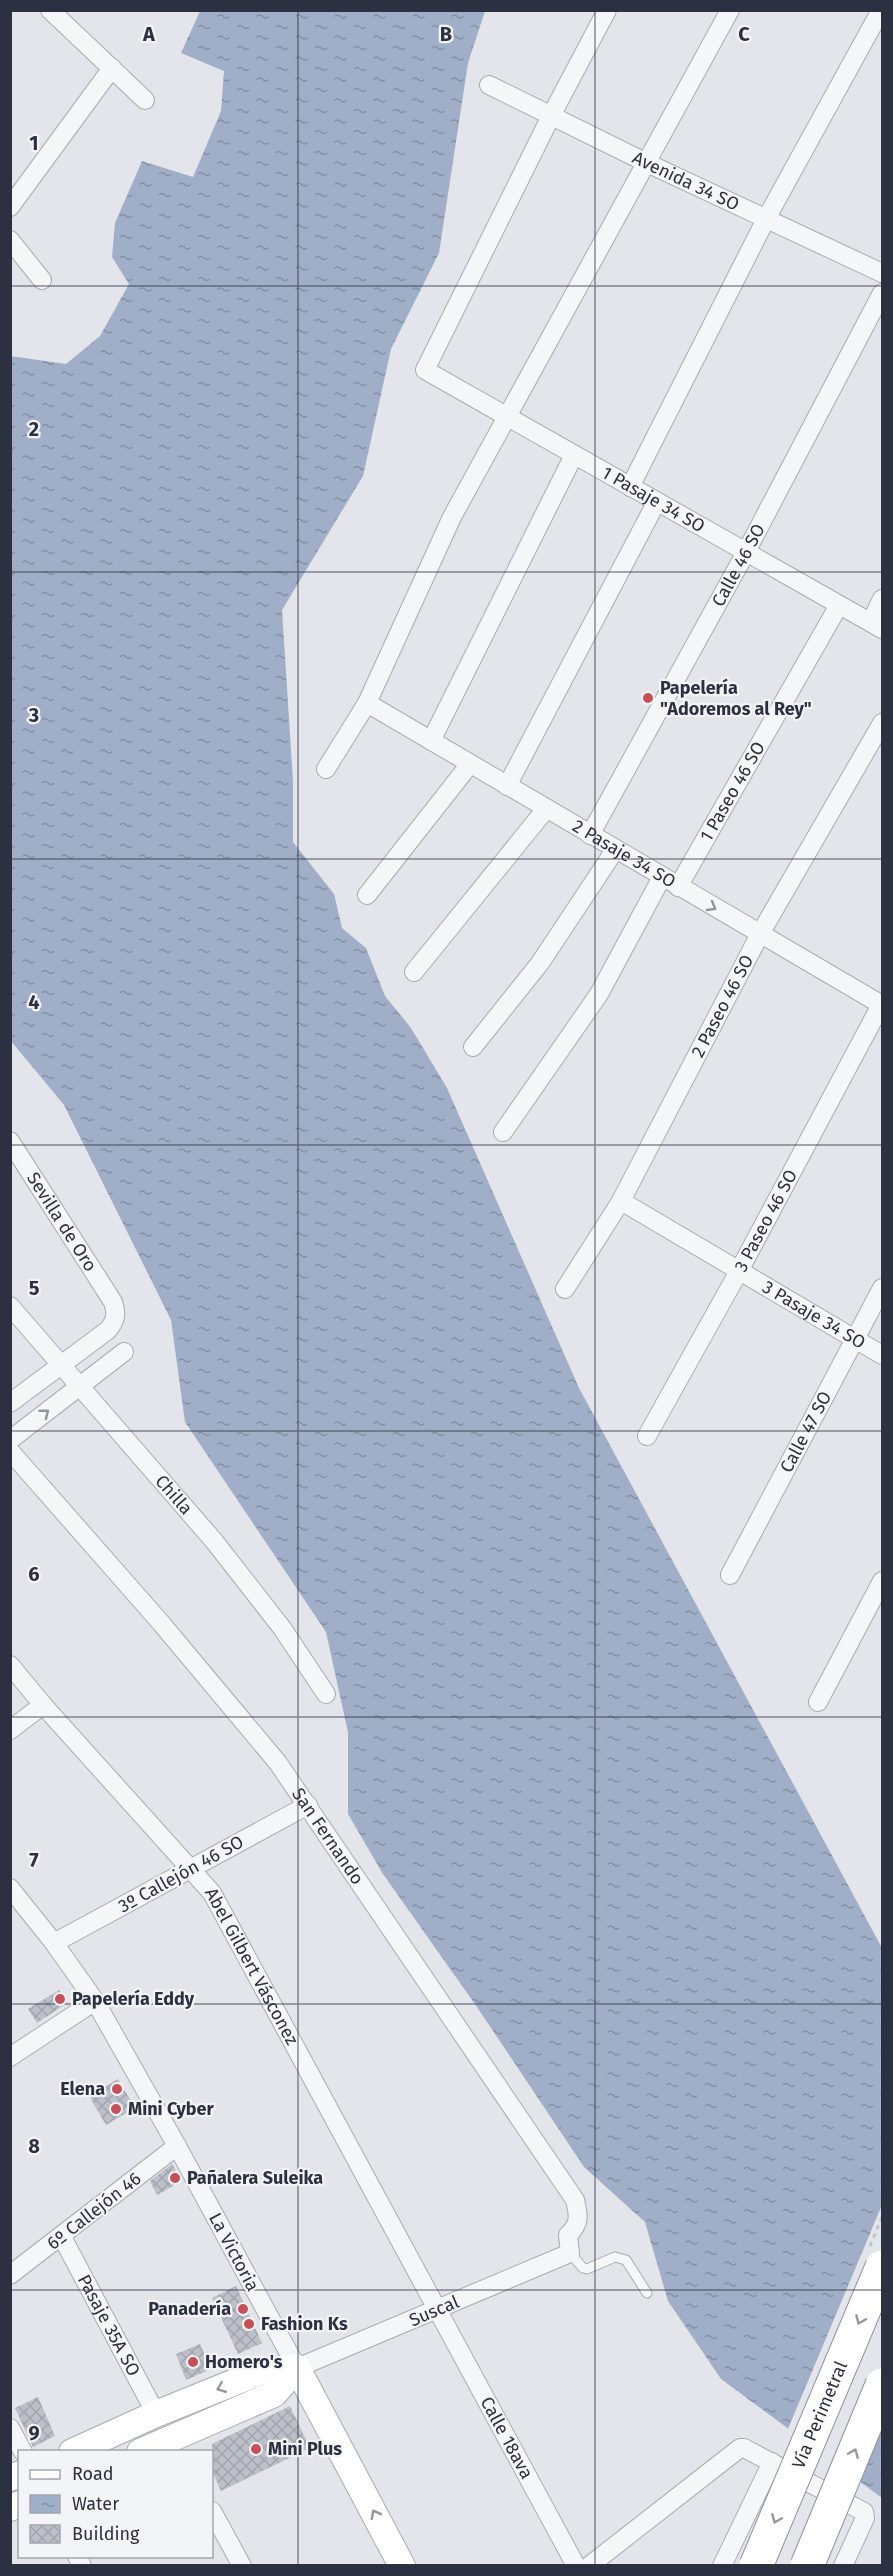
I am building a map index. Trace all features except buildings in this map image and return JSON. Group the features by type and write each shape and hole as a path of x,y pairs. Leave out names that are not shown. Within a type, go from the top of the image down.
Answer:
{"highway":[{"name":"Vía Perimetral","path":"756,2565 882,2266"},
{"path":"807,2565 882,2385"}],"main road":[{"path":"74,2450 262,2371 297,2368"},
{"path":"146,2450 175,2445 274,2394 297,2368"},
{"name":"La Victoria","path":"297,2368 402,2565"}],"street":[{"path":"50,10 145,99"},
{"path":"551,116 607,10"},
{"path":"326,769 367,703 452,517 730,10"},
{"path":"630,487 766,219 881,10"},
{"path":"10,207 112,68"},
{"name":"Avenida 34 SO","path":"489,86 647,164 882,273"},
{"name":"1 Pasaje 34 SO","path":"551,116 424,370 877,626"},
{"path":"10,240 42,280"},
{"name":"Calle 46 SO","path":"591,835 746,552 882,293"},
{"path":"431,741 574,455"},
{"path":"507,786 656,503"},
{"path":"877,626 882,599"},
{"name":"1 Paseo 46 SO","path":"678,887 839,605"},
{"name":"2 Pasaje 34 SO","path":"367,703 678,887 882,1004"},
{"name":"2 Paseo 46 SO","path":"565,1289 621,1202 760,934 882,723"},
{"path":"367,895 470,764"},
{"path":"414,972 546,809"},
{"path":"473,1047 540,963 615,850"},
{"path":"503,1132 599,994 662,877"},
{"name":"3 Paseo 46 SO","path":"647,1437 882,1004"},
{"name":"Sevilla de Oro","path":"10,1141 112,1302 116,1318 108,1330 60,1365"},
{"name":"3 Pasaje 34 SO","path":"621,1202 882,1355"},
{"name":"Calle 47 SO","path":"730,1575 882,1288"},
{"name":"Chilla","path":"10,1306 214,1541 282,1628 326,1694"},
{"path":"10,1440 124,1352"},
{"path":"10,1403 60,1365"},
{"name":"San Fernando","path":"10,1451 250,1727 308,1805 575,2200 579,2220 567,2238 570,2253"},
{"path":"818,1702 882,1581"},
{"name":"Abel Gilbert Vásconez","path":"10,1665 43,1705 212,1893 438,2309"},
{"path":"10,1730 43,1705"},
{"name":"3º Callejón 46 SO","path":"54,1943 308,1805"},
{"name":"La Victoria","path":"10,1888 54,1943 95,2001 177,2146 297,2368"},
{"path":"10,2057 95,2001"},
{"name":"6º Callejón 46","path":"10,2275 177,2146"},
{"name":"Pasaje 35A SO","path":"62,2237 156,2414"},
{"name":"Suscal","path":"297,2368 570,2253"},
{"name":"Calle 18ava","path":"438,2309 576,2565"},
{"path":"10,2428 22,2450"},
{"path":"589,2565 740,2448 748,2449 864,2512 865,2518 843,2565"},
{"path":"722,2565 772,2462"},
{"path":"213,2513 242,2565"}],"lane":[{"path":"570,2253 583,2268 588,2269 615,2257 626,2260 647,2293"}],"water":[{"path":"200,11 485,11 468,63 439,253 391,349 363,476 282,610 293,781 293,842 334,894 342,928 366,948 385,996 411,1028 447,1088 579,1388 882,1948 882,2498 721,2379 668,2301 645,2222 584,2167 477,2007 383,1874 348,1814 348,1732 326,1632 185,1422 171,1320 64,1105 11,1041 10,356 66,364 100,336 129,284 112,257 115,223 142,161 193,177 221,111 224,71 181,53"}],"pier":[{"path":"882,2205 882,2428 859,2484 787,2431"}],"place":[{"name":"Papelería \"Adoremos al Rey\"","path":"648,698"},
{"name":"Papelería Eddy","path":"60,1999"},
{"name":"Elena","path":"117,2089"},
{"name":"Mini Cyber","path":"116,2109"},
{"name":"Pañalera Suleika","path":"175,2178"},
{"name":"Panadería","path":"243,2309"},
{"name":"Fashion Ks","path":"249,2324"},
{"name":"Homero's","path":"193,2362"},
{"name":"Mini Plus","path":"256,2449"}]}
